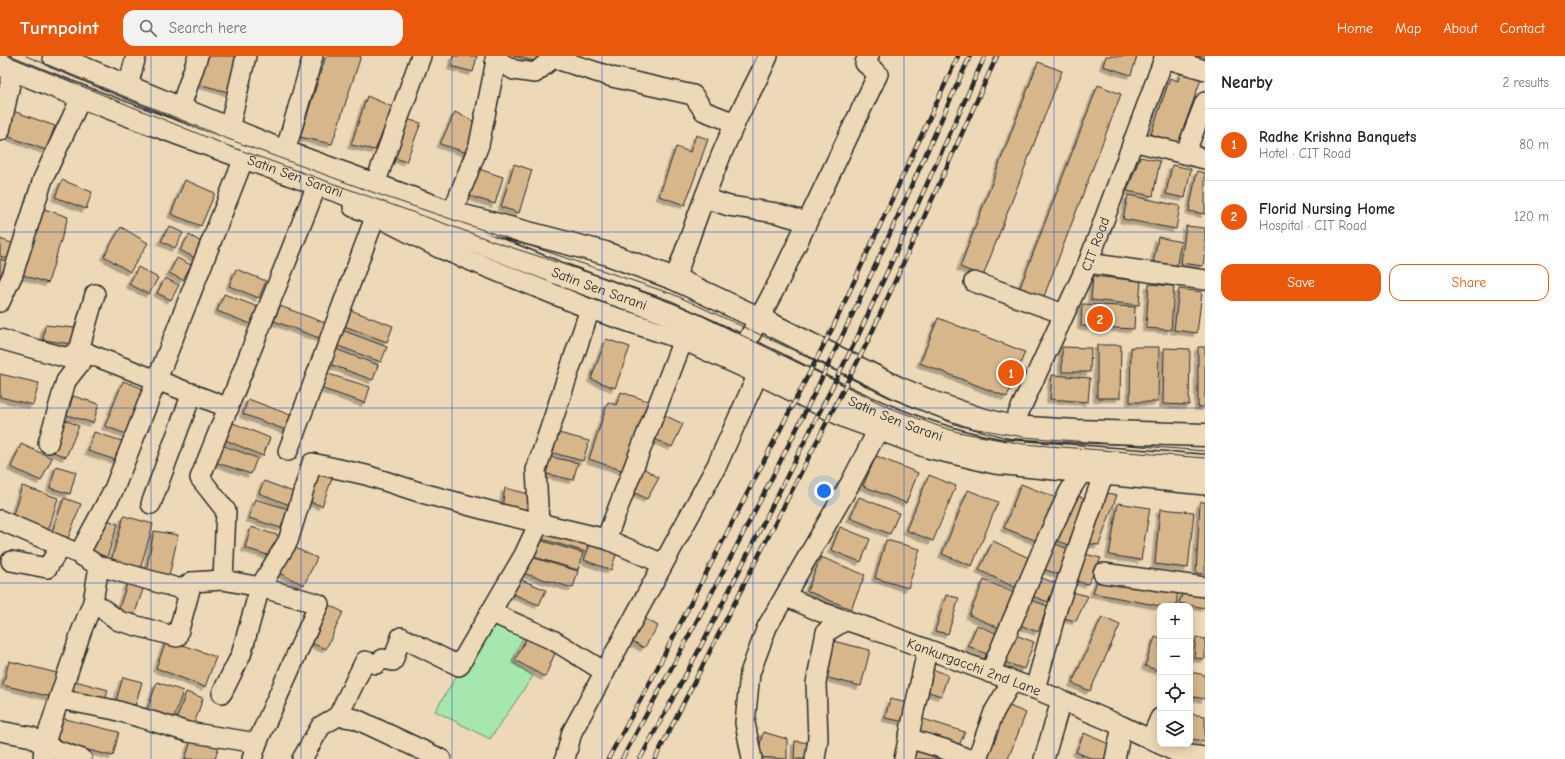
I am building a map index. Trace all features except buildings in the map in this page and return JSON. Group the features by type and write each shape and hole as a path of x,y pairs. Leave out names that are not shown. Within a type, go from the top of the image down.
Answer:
{"main road":[{"name":"Satin Sen Sarani","path":"54,56 285,152 379,199 511,256 666,313 744,347 880,414 926,432 978,447 1033,454 1205,466"},
{"name":"Satin Sen Sarani","path":"7,67 81,98 340,193 452,212 605,254 675,279 758,318 898,388 934,403 977,418 1012,427 1076,431 1205,435"}],"street":[{"path":"128,86 136,56"},
{"path":"180,109 198,56"},
{"path":"229,129 246,56"},
{"path":"285,152 312,56"},
{"path":"288,451 379,199 421,56"},
{"path":"675,279 735,123 768,56"},
{"path":"744,347 780,279 878,74 865,63 869,56"},
{"path":"452,212 479,145 496,58 514,70 535,73 554,57 612,77 693,95 704,111 735,123"},
{"path":"1165,57 1205,70"},
{"name":"CIT Road","path":"1012,427 1088,263 1165,57"},
{"path":"0,131 7,67"},
{"path":"0,302 13,274 43,179 81,98"},
{"path":"1185,154 1204,107"},
{"path":"1133,141 1205,159"},
{"path":"80,554 114,489 244,158"},
{"path":"223,580 226,511 200,478 318,185"},
{"path":"705,198 729,206 776,212 807,222"},
{"path":"379,199 439,248 590,309 683,340 758,374 845,418 927,448 994,464 1205,485"},
{"path":"1088,263 1205,280"},
{"path":"974,282 1064,314"},
{"path":"48,444 66,381 84,351 95,294"},
{"path":"302,759 321,726 338,716 365,661 376,664 383,659 393,661 401,637 459,666 524,555 539,523 536,470 590,309"},
{"path":"0,339 67,358 84,351 229,408"},
{"path":"606,539 683,340"},
{"path":"564,759 572,732 716,465 758,374"},
{"path":"151,504 192,393"},
{"path":"752,759 745,723 750,673 767,627 851,482 878,430"},
{"path":"222,693 241,655 260,586 288,541 312,463 366,475 422,493 606,539 663,564"},
{"path":"990,673 1047,539 1069,492 1081,473"},
{"path":"1035,689 1057,608 1103,475"},
{"path":"0,520 80,554 99,566 181,589 192,582 223,580 260,586 319,604 254,751 115,710 58,699"},
{"path":"11,561 47,568 61,546"},
{"path":"43,752 58,699 93,602 99,566"},
{"path":"1103,573 1205,587"},
{"path":"93,602 119,622 177,637 192,582"},
{"name":"Kankurgacchi 2nd Lane","path":"785,596 821,612 1035,689 1157,742"},
{"path":"490,612 553,640 605,672"},
{"path":"815,759 818,739 816,684 826,632 846,620"},
{"path":"904,759 927,650"},
{"path":"977,759 994,712 1012,681"},
{"path":"1044,759 1061,701"},
{"path":"338,716 356,719 441,759"},
{"path":"1115,759 1122,726"},
{"path":"0,731 32,737 43,752 82,759"},
{"path":"908,738 944,748 968,759"},
{"name":"Kankurgacchi 2nd Lane","path":"1167,747 1180,754 1205,757"}],"green space":[{"path":"490,622 524,635 512,661 533,676 490,739 435,711"}],"tram line":[{"path":"8,56 226,145 501,244 672,301 888,407 938,426 958,432 1023,444 1205,458"},
{"path":"26,56 228,139 383,196 675,295 793,350 890,398 960,426 1024,437 1205,451"}],"railway":[{"path":"608,759 647,688 834,325 958,56"},
{"path":"622,759 736,547 818,386 860,298 970,56"},
{"path":"640,759 701,646 858,336 985,56"},
{"path":"655,759 868,341 997,56"}],"place":[{"name":"Florid Nursing Home","path":"1100,319"},
{"name":"Radhe Krishna Banquets","path":"1011,373"}]}
